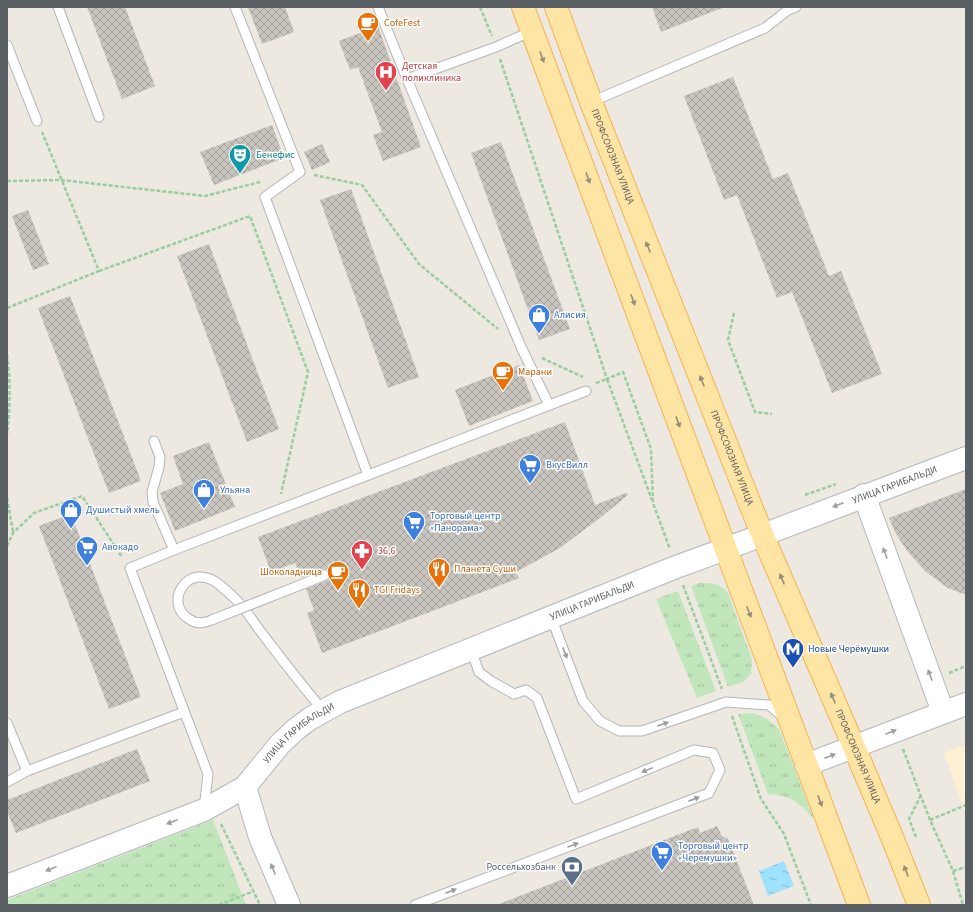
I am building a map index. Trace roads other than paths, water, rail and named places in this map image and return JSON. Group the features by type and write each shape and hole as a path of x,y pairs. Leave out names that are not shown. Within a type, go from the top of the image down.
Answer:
{"main road":[{"path":"523,7 792,724 806,765 860,905"},
{"name":"ПРОФСОЮЗНАЯ УЛИЦА","path":"556,7 591,102 762,534 854,747 919,905"}],"street":[{"name":"УЛИЦА ГАРИБАЛЬДИ","path":"7,886 210,807 245,787 280,744 296,729 323,710 340,702 676,567 864,495 966,458"},
{"path":"864,495 943,712"},
{"path":"806,765 966,704"},
{"path":"245,787 260,837 289,905"}],"lane":[{"path":"58,7 99,117"},
{"path":"235,7 300,172 264,197 368,475"},
{"path":"378,7 406,79 522,349 550,405"},
{"path":"591,102 765,28 790,8"},
{"path":"406,79 496,47 533,31"},
{"path":"7,45 37,121"},
{"path":"210,807 208,774 130,568 586,391"},
{"path":"154,441 160,457 159,467 152,492 153,502 174,550"},
{"path":"323,710 298,681 241,605 210,578 193,578 182,586 179,592 178,603 182,614 193,622 207,622 325,575"},
{"path":"551,617 583,701 600,721 619,731 642,732 726,702 770,705 792,724"},
{"path":"415,905 709,793 720,770 714,753 694,750 576,799 537,698 526,690 514,694 491,681 479,672 470,649"},
{"path":"7,782 27,772 184,712"},
{"path":"7,723 27,772"}],"water":[{"path":"784,861 794,886 768,896 759,871"}],"place":[{"name":"CofeFest","path":"368,42"},
{"name":"Детская поликлиника","path":"386,92"},
{"name":"Бенефис","path":"240,174"},
{"name":"Алисия","path":"539,334"},
{"name":"Марани","path":"503,392"},
{"name":"ВкусВилл","path":"530,484"},
{"name":"Ульяна","path":"204,510"},
{"name":"Душистый хмель","path":"71,530"},
{"name":"Торговый центр «Панорама»","path":"414,542"},
{"name":"Авокадо","path":"87,566"},
{"name":"36,6","path":"362,570"},
{"name":"Планета Суши","path":"439,588"},
{"name":"Шоколадница","path":"338,592"},
{"name":"TGI Fridays","path":"359,610"},
{"name":"Новые Черёмушки","path":"793,668"},
{"name":"Торговый центр «Черемушки»","path":"662,872"},
{"name":"Россельхозбанк","path":"572,886"}]}
